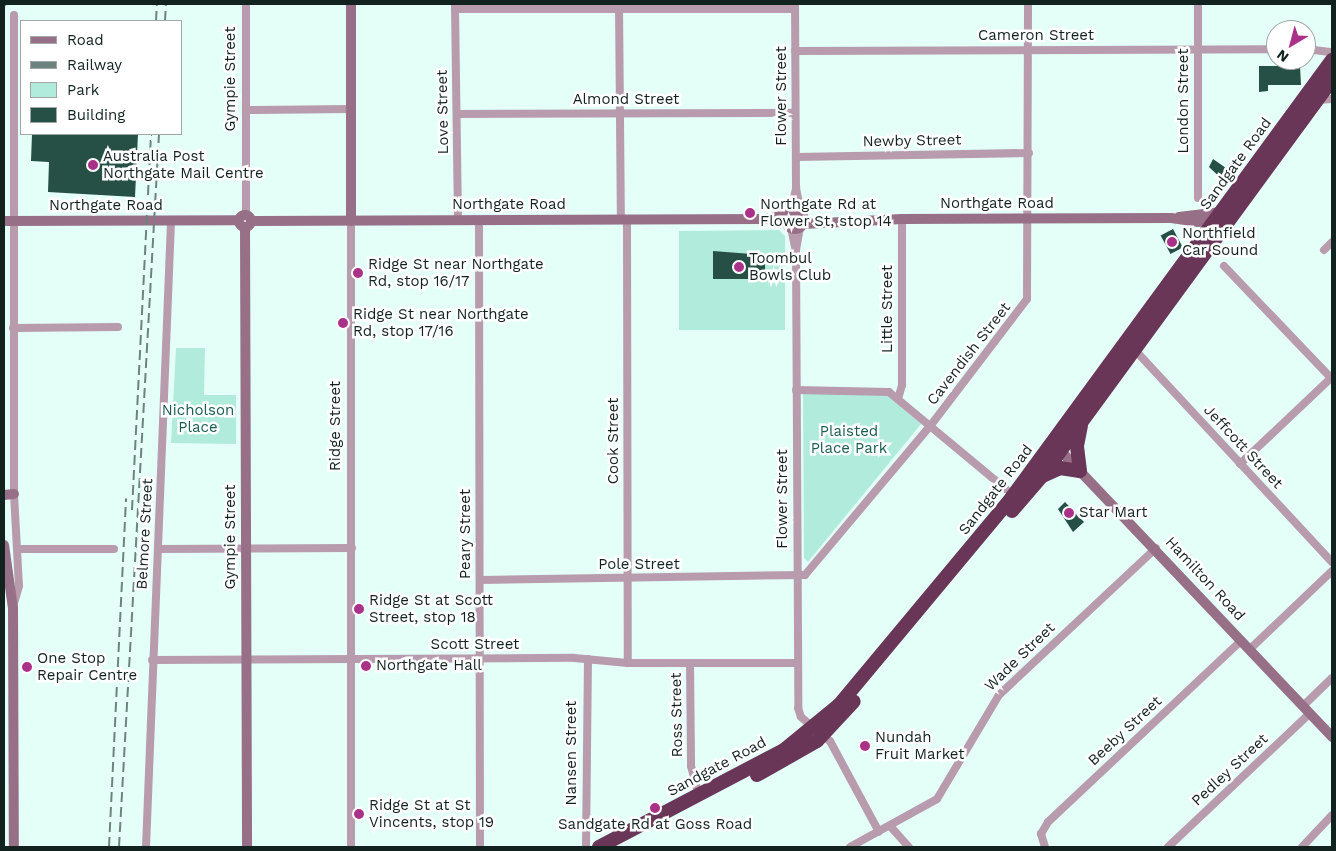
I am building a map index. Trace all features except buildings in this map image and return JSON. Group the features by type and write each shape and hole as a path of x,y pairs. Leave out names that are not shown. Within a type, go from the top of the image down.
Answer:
{"highway":[{"name":"Sandgate Road","path":"620,847 793,756 819,731 1042,476 1056,447 1218,217 1332,60"},
{"name":"Sandgate Road","path":"599,847 699,796 819,731 1056,447 1082,421 1290,139 1325,99 1332,80"},
{"path":"1042,476 1060,468 1080,471 1077,446 1082,421"}],"street":[{"name":"Gympie Street","path":"246,4 247,847"},
{"name":"Ridge Street","path":"351,4 352,847"},
{"name":"Cavendish Street","path":"797,578 805,575 931,425 1025,303 1029,219 1028,4"},
{"name":"London Street","path":"1198,4 1198,198"},
{"path":"456,6 795,6"},
{"name":"Love Street","path":"456,6 458,220"},
{"name":"Cook Street","path":"619,6 624,220 628,663"},
{"name":"Flower Street","path":"795,6 798,712 819,731 879,832"},
{"path":"14,14 8,221 13,328 9,495 18,549 19,586 13,608 9,665 14,847"},
{"name":"Cameron Street","path":"795,51 1266,49"},
{"path":"1316,50 1332,52"},
{"path":"246,110 351,109"},
{"name":"Almond Street","path":"456,114 795,113"},
{"path":"1218,217 1229,213 1276,148 1290,139"},
{"name":"Newby Street","path":"796,157 1029,153"},
{"name":"Northgate Road","path":"8,221 766,219 823,221 1218,217"},
{"name":"Little Street","path":"898,399 902,389 902,219"},
{"name":"Peary Street","path":"479,220 480,847"},
{"name":"Belmore Street","path":"146,847 152,660 172,221"},
{"path":"1324,250 1332,242"},
{"path":"1224,266 1332,379 1240,464"},
{"path":"13,328 118,327"},
{"name":"Jeffcott Street","path":"1134,349 1332,562"},
{"path":"796,390 883,390 898,399 931,425 1006,489"},
{"name":"Hamilton Road","path":"1056,447 1156,548 1332,737"},
{"path":"4,545 13,608"},
{"path":"158,549 352,548"},
{"name":"Wade Street","path":"850,847 937,799 998,695 1156,548"},
{"path":"18,549 114,549"},
{"path":"1250,649 1332,571"},
{"name":"Pole Street","path":"480,580 797,578"},
{"name":"Beeby Street","path":"1045,847 1041,834 1048,822 1241,641"},
{"name":"Scott Street","path":"152,660 588,659 628,663 797,663"},
{"name":"Nansen Street","path":"586,847 588,659"},
{"name":"Ross Street","path":"690,663 692,766 699,796"},
{"name":"Pedley Street","path":"1168,847 1306,709 1332,678"},
{"path":"1302,847 1331,820"},
{"path":"890,826 909,847"}],"green space":[{"path":"779,230 785,236 785,330 679,330 679,231"},
{"name":"Nicholson Place","path":"176,348 205,348 204,395 236,395 236,444 171,443"},
{"name":"Plaisted Place Park","path":"885,393 921,424 808,562 804,558 803,394"}],"railway":[{"path":"156,20 157,4"},
{"path":"165,20 166,4"},
{"path":"132,510 151,135"},
{"path":"119,847 159,135"},
{"path":"109,847 126,498"}],"place":[{"name":"Australia Post Northgate Mail Centre","path":"93,165"},
{"name":"Northgate Rd at Flower St, stop 14","path":"750,213"},
{"name":"Northfield Car Sound","path":"1172,242"},
{"name":"Toombul Bowls Club","path":"739,267"},
{"name":"Ridge St near Northgate Rd, stop 16/17","path":"358,273"},
{"name":"Ridge St near Northgate Rd, stop 17/16","path":"343,323"},
{"name":"Star Mart","path":"1069,513"},
{"name":"Ridge St at Scott Street, stop 18","path":"359,609"},
{"name":"Northgate Hall","path":"366,666"},
{"name":"One Stop Repair Centre","path":"27,667"},
{"name":"Nundah Fruit Market","path":"865,746"},
{"name":"Sandgate Rd at Goss Road","path":"655,808"},
{"name":"Ridge St at St Vincents, stop 19","path":"359,814"}]}
